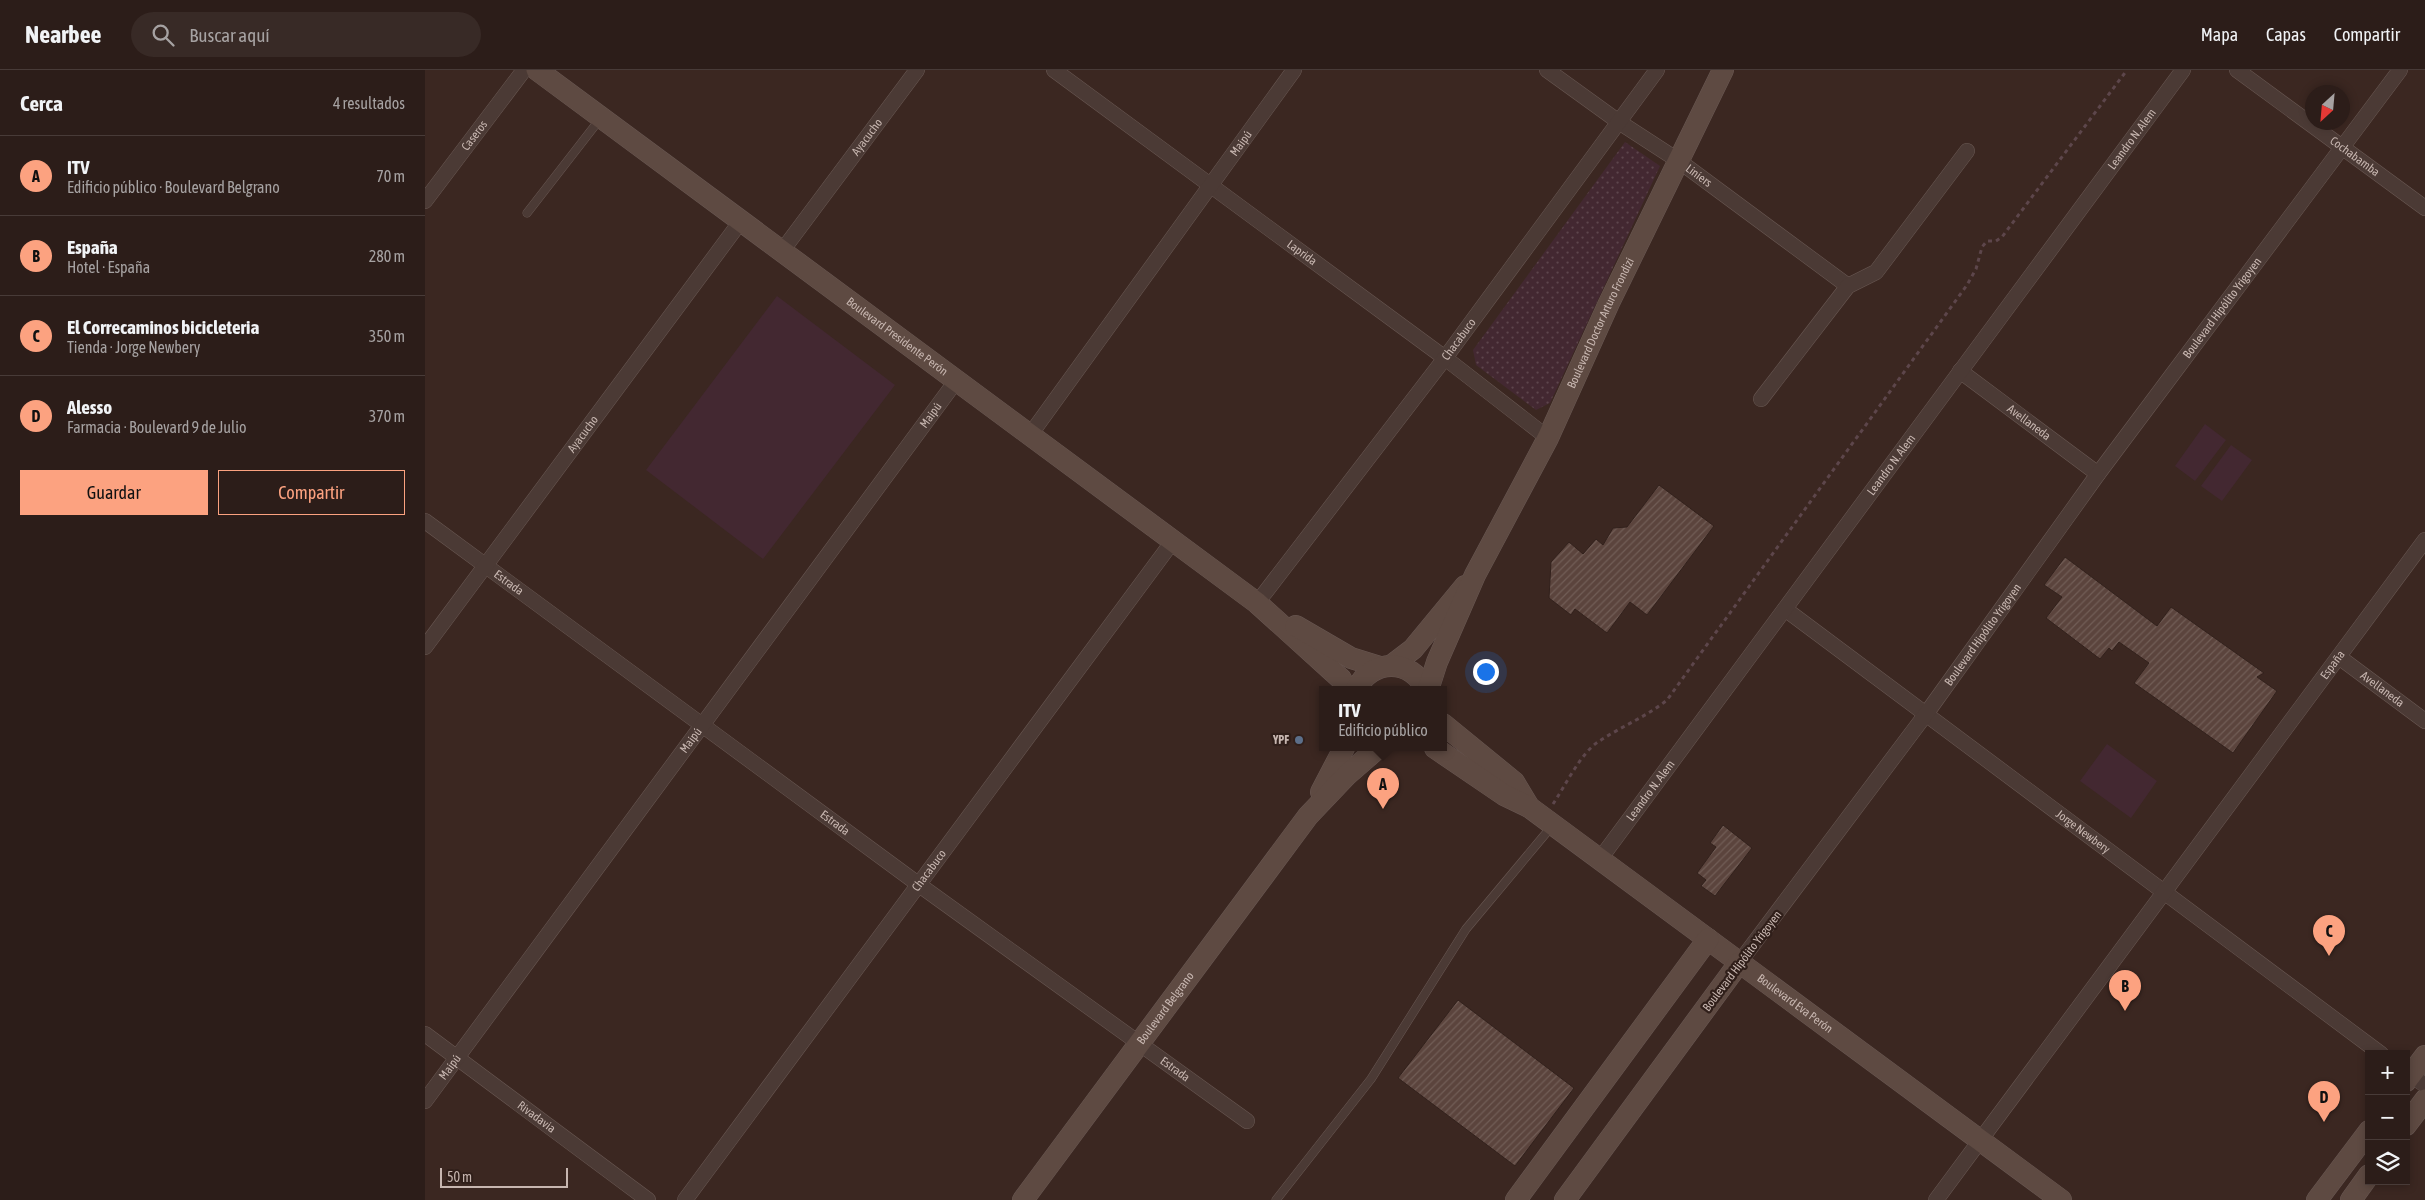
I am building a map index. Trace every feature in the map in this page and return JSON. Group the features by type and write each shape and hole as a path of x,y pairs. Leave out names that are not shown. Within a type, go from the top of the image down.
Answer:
{"street":[{"name":"Ayacucho","path":"782,251 917,70"},
{"name":"Laprida","path":"1054,70 1445,358 1548,438"},
{"name":"Maipú","path":"1030,435 1295,70"},
{"name":"Liniers","path":"1547,70 1619,122 1679,161 1848,286"},
{"name":"Chacabuco","path":"1257,603 1445,358 1657,70"},
{"name":"Boulevard Doctor Arturo Frondizi","path":"1428,686 1475,575 1548,438 1609,303 1723,70"},
{"name":"Leandro N. Alem","path":"1600,858 2183,70"},
{"name":"Cochabamba","path":"2237,70 2425,208"},
{"name":"Boulevard Hipólito Yrigoyen","path":"1565,1200 1739,963 1926,714 2098,474 2400,70"},
{"name":"Boulevard Presidente Perón","path":"538,71 1257,603 1335,673 1344,686"},
{"name":"Caseros","path":"425,201 538,71"},
{"path":"1761,399 1848,286 1876,272 1967,152"},
{"name":"Ayacucho","path":"425,647 741,221"},
{"name":"Avellaneda","path":"1960,371 2098,474"},
{"name":"Maipú","path":"425,1102 956,380"},
{"name":"Estrada","path":"425,521 918,884 1138,1044 1247,1120"},
{"name":"España","path":"1936,1200 2425,540"},
{"name":"Chacabuco","path":"685,1200 1173,541"},
{"name":"Boulevard Doctor Arturo Frondizi","path":"1386,666 1413,649 1475,575"},
{"name":"Boulevard Presidente Perón","path":"1257,603 1351,658 1386,666 1404,667 1414,673 1424,686"},
{"name":"Jorge Newbery","path":"1785,609 2376,1050"},
{"name":"Avellaneda","path":"2339,657 2425,721"},
{"path":"1360,686 1369,673 1386,666"},
{"path":"1447,727 1514,782 1542,816"},
{"name":"Boulevard Belgrano","path":"1308,816 1342,751"},
{"name":"Boulevard Belgrano","path":"1023,1200 1308,816 1347,775 1375,751"},
{"path":"1439,751 1504,795 1542,816"},
{"name":"Boulevard Eva Perón","path":"1542,816 2061,1200"},
{"path":"1515,1200 1708,939"},
{"name":"Rivadavia","path":"425,1034 648,1200"},
{"path":"2412,1078 2425,1056"},
{"path":"2410,1120 2425,1100"},
{"path":"2317,1200 2365,1136"},
{"path":"2351,1200 2365,1181"}],"lane":[{"path":"527,212 601,117"},
{"path":"1276,1200 1371,1079 1466,929 1542,816"}],"path":[{"path":"1542,816 1586,754 1597,742 1653,712 1667,700 1967,285 1976,269 1982,246 1987,241 1996,241 2002,237 2127,70"}],"shaded area":[{"path":"1625,142 1660,166 1550,403 1536,410 1476,365 1473,350"},
{"path":"777,296 895,385 763,559 646,470"},
{"path":"2205,424 2226,440 2195,481 2175,466"},
{"path":"2231,445 2252,460 2222,501 2201,486"},
{"path":"2107,744 2157,781 2131,818 2080,781"}],"building":[{"path":"1659,485 1714,526 1647,615 1630,602 1607,633 1575,609 1571,615 1549,598 1551,562 1569,542 1583,554 1596,539 1603,545 1613,528 1627,527"},
{"path":"2065,557 2157,626 2171,607 2264,673 2257,677 2277,691 2233,753 2134,683 2149,663 2119,642 2112,651 2109,648 2100,659 2046,618 2062,597 2044,585"},
{"path":"1723,825 1752,848 1715,896 1701,886 1706,880 1697,873 1716,847 1710,843"},
{"path":"1458,1000 1574,1088 1515,1166 1398,1078"}],"place":[{"name":"YPF","path":"1299,740"},
{"name":"ITV","path":"1383,809"},
{"name":"El Correcaminos bicicleteria","path":"2329,956"},
{"name":"España","path":"2125,1011"},
{"name":"Alesso","path":"2324,1122"}]}
